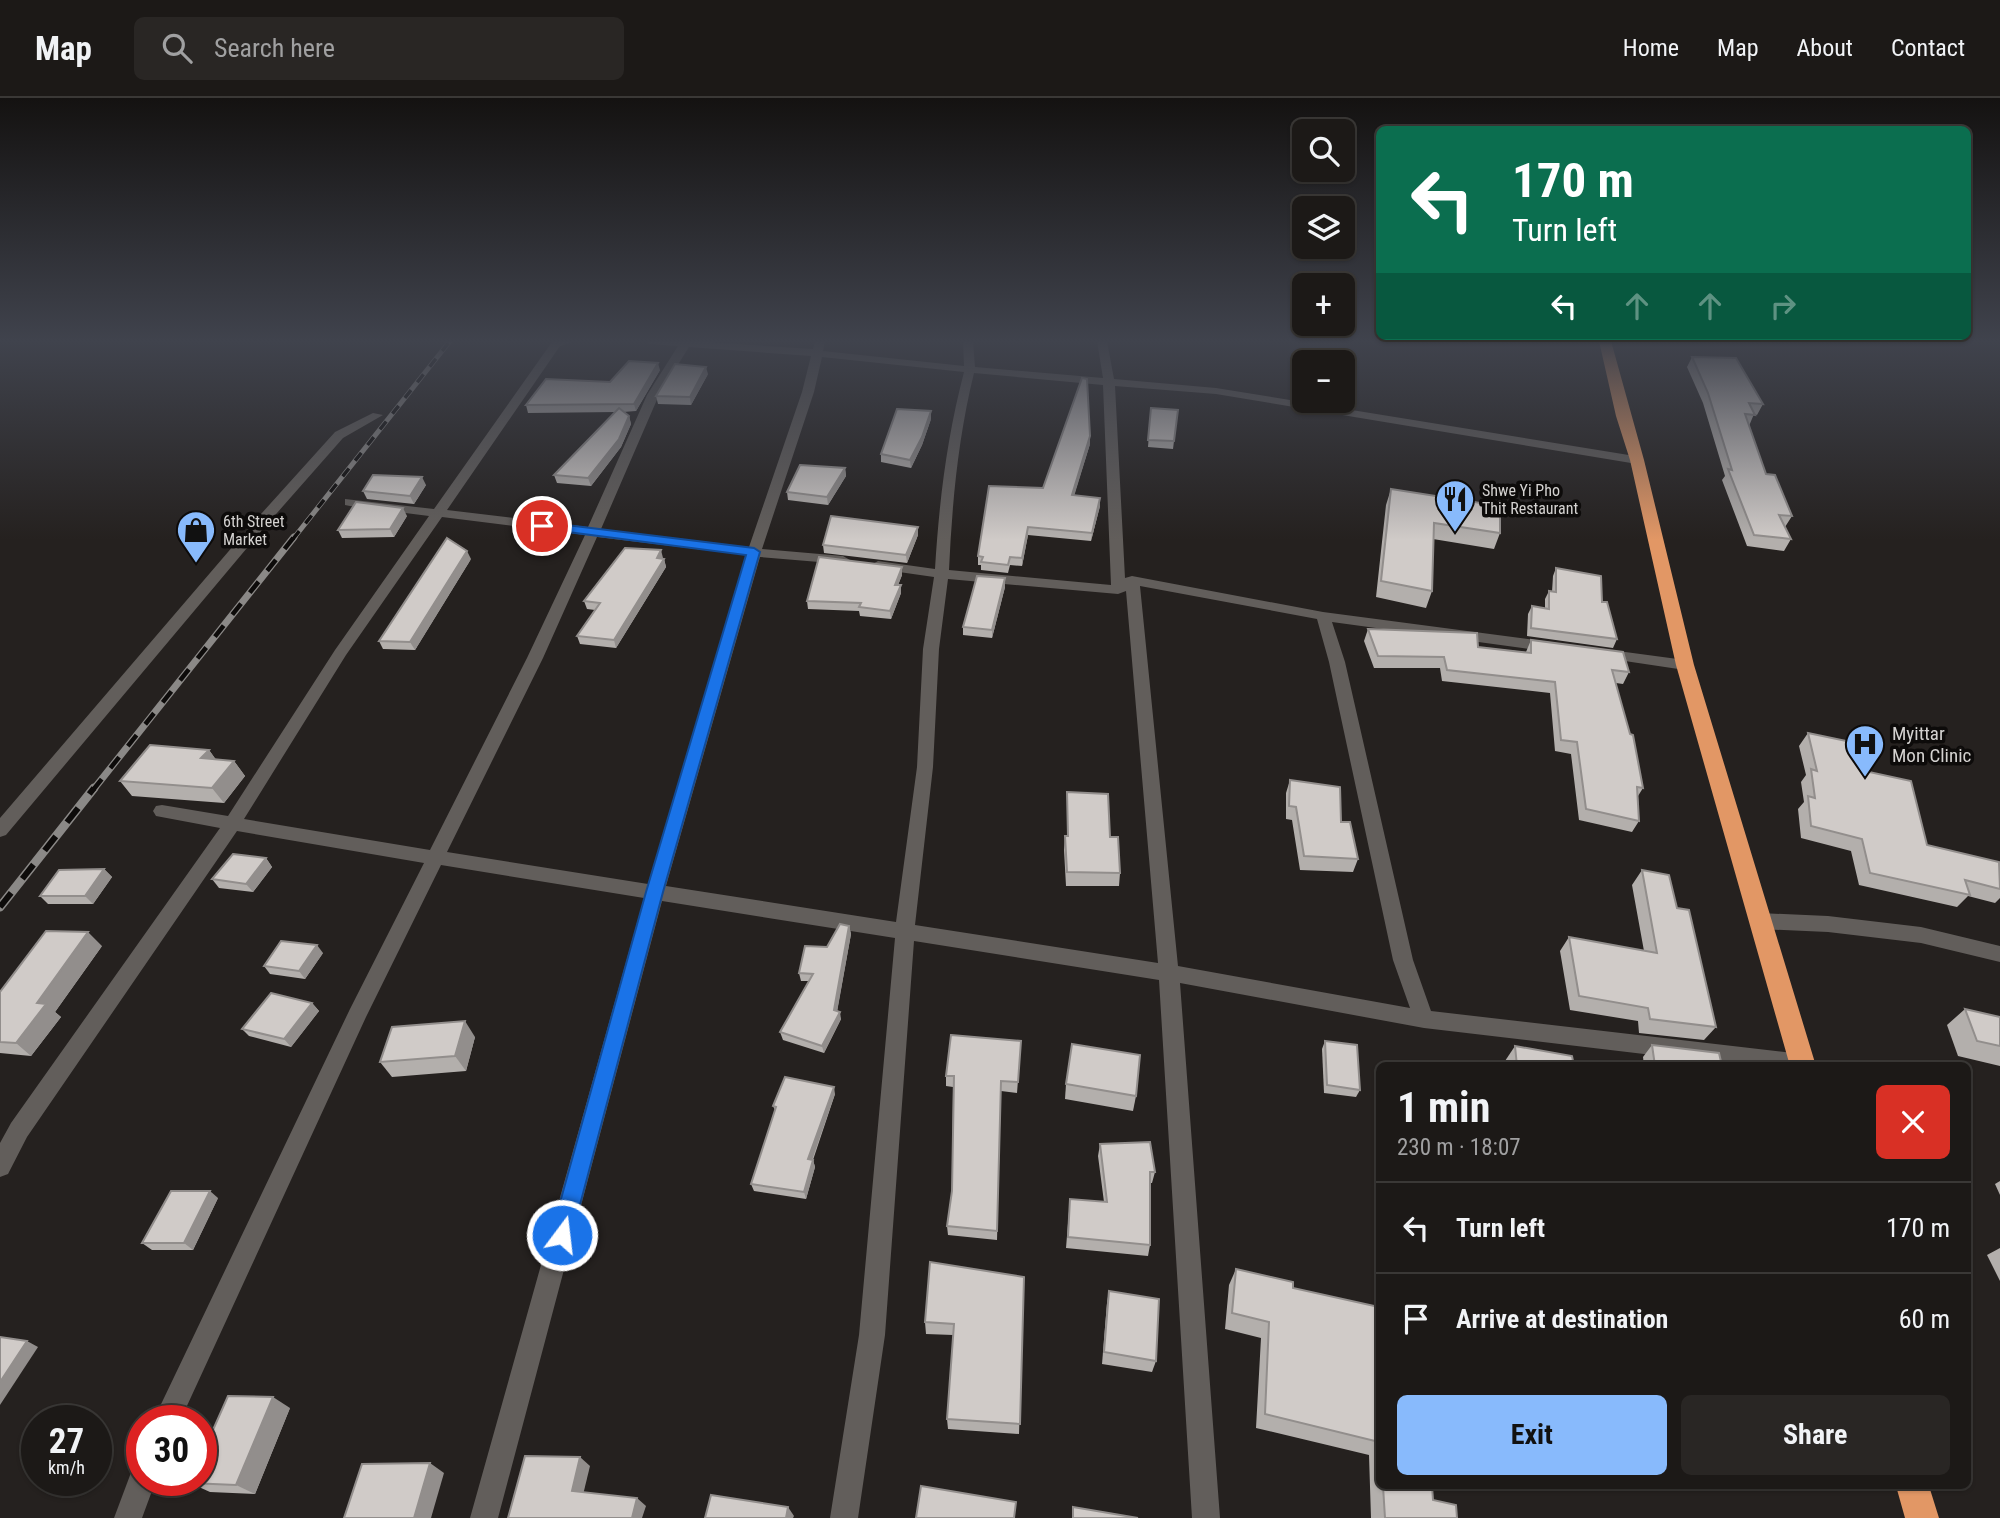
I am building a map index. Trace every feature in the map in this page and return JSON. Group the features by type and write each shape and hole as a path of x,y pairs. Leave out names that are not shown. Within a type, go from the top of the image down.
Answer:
{"highway":[{"path":"1621,407 1637,460 1685,666 1728,804 1801,1062"},
{"path":"1914,1489 1922,1518"}],"street":[{"path":"0,1166 19,1130 232,824 340,653 511,407"},
{"path":"174,1405 357,1015 535,658 594,532 648,407"},
{"path":"484,1518 655,892 754,552 803,407"},
{"path":"844,1518 872,1335 905,932 925,767 931,649 942,574 946,501 961,407"},
{"path":"1110,407 1116,544 1125,585 1169,973 1206,1518"},
{"path":"1315,407 1637,460"},
{"path":"0,830 248,537 339,435 377,415"},
{"path":"350,502 942,574 1125,585 1323,616 1564,649"},
{"path":"1323,616 1337,662 1403,960 1423,1019"},
{"path":"1591,653 1685,666"},
{"path":"162,811 435,858 1169,973 1423,1019 1785,1062"},
{"path":"1760,921 1828,924 1921,935 2000,954"},
{"path":"128,1518 136,1496"}],"building":[{"path":"1072,407 1088,407 1090,436 1072,495 1100,498 1092,533 1028,527 1022,558 1010,557 1008,565 981,562 983,557 978,556 989,486 1043,488"},
{"path":"1712,407 1751,407 1755,415 1745,414 1766,474 1775,475 1792,516 1779,515 1791,539 1754,535 1728,469 1732,470"},
{"path":"619,408 629,416 619,439 588,478 554,475"},
{"path":"1151,408 1178,410 1174,441 1148,440"},
{"path":"897,409 931,411 910,460 881,454"},
{"path":"800,465 845,468 827,497 787,492"},
{"path":"373,475 422,477 410,496 363,491"},
{"path":"1391,489 1500,506 1500,533 1434,523 1432,591 1381,581"},
{"path":"356,502 403,508 390,529 338,530"},
{"path":"831,516 918,527 906,555 823,545"},
{"path":"447,538 467,551 410,642 379,641"},
{"path":"625,548 661,550 657,558 664,559 614,640 577,636 600,603 584,601"},
{"path":"819,557 902,567 895,585 901,585 890,611 859,607 861,603 807,601"},
{"path":"1556,568 1601,576 1602,602 1607,602 1617,639 1531,628 1532,606 1549,609 1549,591 1556,592"},
{"path":"977,576 1005,578 992,630 963,627"},
{"path":"1368,629 1477,633 1478,647 1531,653 1531,640 1623,652 1629,672 1612,670 1630,734 1633,735 1643,788 1637,787 1639,821 1586,809 1577,742 1561,740 1555,682 1447,670 1444,657 1378,656"},
{"path":"1808,733 1861,744 1869,772 1911,781 1927,845 1999,862 2000,889 1965,880 1970,895 1870,873 1862,839 1811,826 1808,796 1815,798 1811,769 1817,771"},
{"path":"150,745 209,750 201,758 234,761 212,788 120,781"},
{"path":"1290,780 1340,787 1341,822 1350,822 1358,859 1304,856 1296,807 1289,806"},
{"path":"1067,792 1108,794 1110,837 1118,837 1120,873 1067,872"},
{"path":"233,854 266,858 246,884 212,879"},
{"path":"104,869 85,896 40,896 59,870"},
{"path":"1642,870 1669,875 1677,908 1689,910 1716,1027 1650,1019 1648,1008 1579,996 1569,937 1657,953"},
{"path":"840,924 849,926 834,1010 840,1012 822,1046 780,1032 813,974 799,973 805,946 827,947"},
{"path":"46,931 88,932 37,1003 46,1004 16,1043 0,1042 0,992"},
{"path":"281,941 317,945 299,971 264,966"},
{"path":"271,993 312,1003 284,1039 242,1029"},
{"path":"1965,1009 2000,1017 2000,1046 1977,1041"},
{"path":"465,1021 455,1056 380,1062 392,1027"},
{"path":"951,1035 1021,1041 1018,1082 1001,1081 997,1231 947,1226 952,1191 954,1076 946,1076"},
{"path":"1325,1041 1357,1045 1360,1090 1327,1085"},
{"path":"1072,1044 1140,1055 1136,1096 1066,1084"},
{"path":"1652,1045 1719,1053 1721,1062 1654,1062"},
{"path":"1515,1046 1572,1056 1573,1062 1517,1062"},
{"path":"785,1077 834,1087 808,1159 813,1160 804,1192 751,1184 776,1107 773,1106"},
{"path":"1150,1142 1155,1172 1150,1172 1150,1245 1068,1237 1070,1199 1107,1202 1100,1144"},
{"path":"171,1191 210,1191 184,1243 142,1243"},
{"path":"930,1262 1024,1277 1020,1424 947,1419 954,1324 925,1322"},
{"path":"1236,1269 1293,1282 1293,1288 1376,1306 1376,1441 1265,1414 1269,1322 1232,1313"},
{"path":"1109,1291 1159,1299 1156,1361 1104,1352"},
{"path":"0,1337 27,1341 0,1382"},
{"path":"228,1396 273,1397 236,1485 217,1484 217,1421"},
{"path":"525,1456 580,1457 572,1491 637,1498 632,1518 508,1518"},
{"path":"430,1463 414,1518 344,1518 362,1464"},
{"path":"921,1486 1016,1502 1014,1518 916,1518"},
{"path":"1383,1489 1432,1489 1433,1500 1456,1505 1457,1518 1385,1518"},
{"path":"711,1495 788,1507 786,1518 705,1518"},
{"path":"1073,1507 1138,1518 1073,1518"}],"railway":[{"path":"293,539 397,407"},
{"path":"93,790 294,537"},
{"path":"0,907 94,788"}],"place":[{"name":"Shwe Yi Pho Thit Restaurant","path":"1455,533"},
{"name":"6th Street Market","path":"196,564"},
{"name":"Myittar Mon Clinic","path":"1865,778"}],"route":[{"path":"542,526 754,552 655,892 562,1235"}]}
